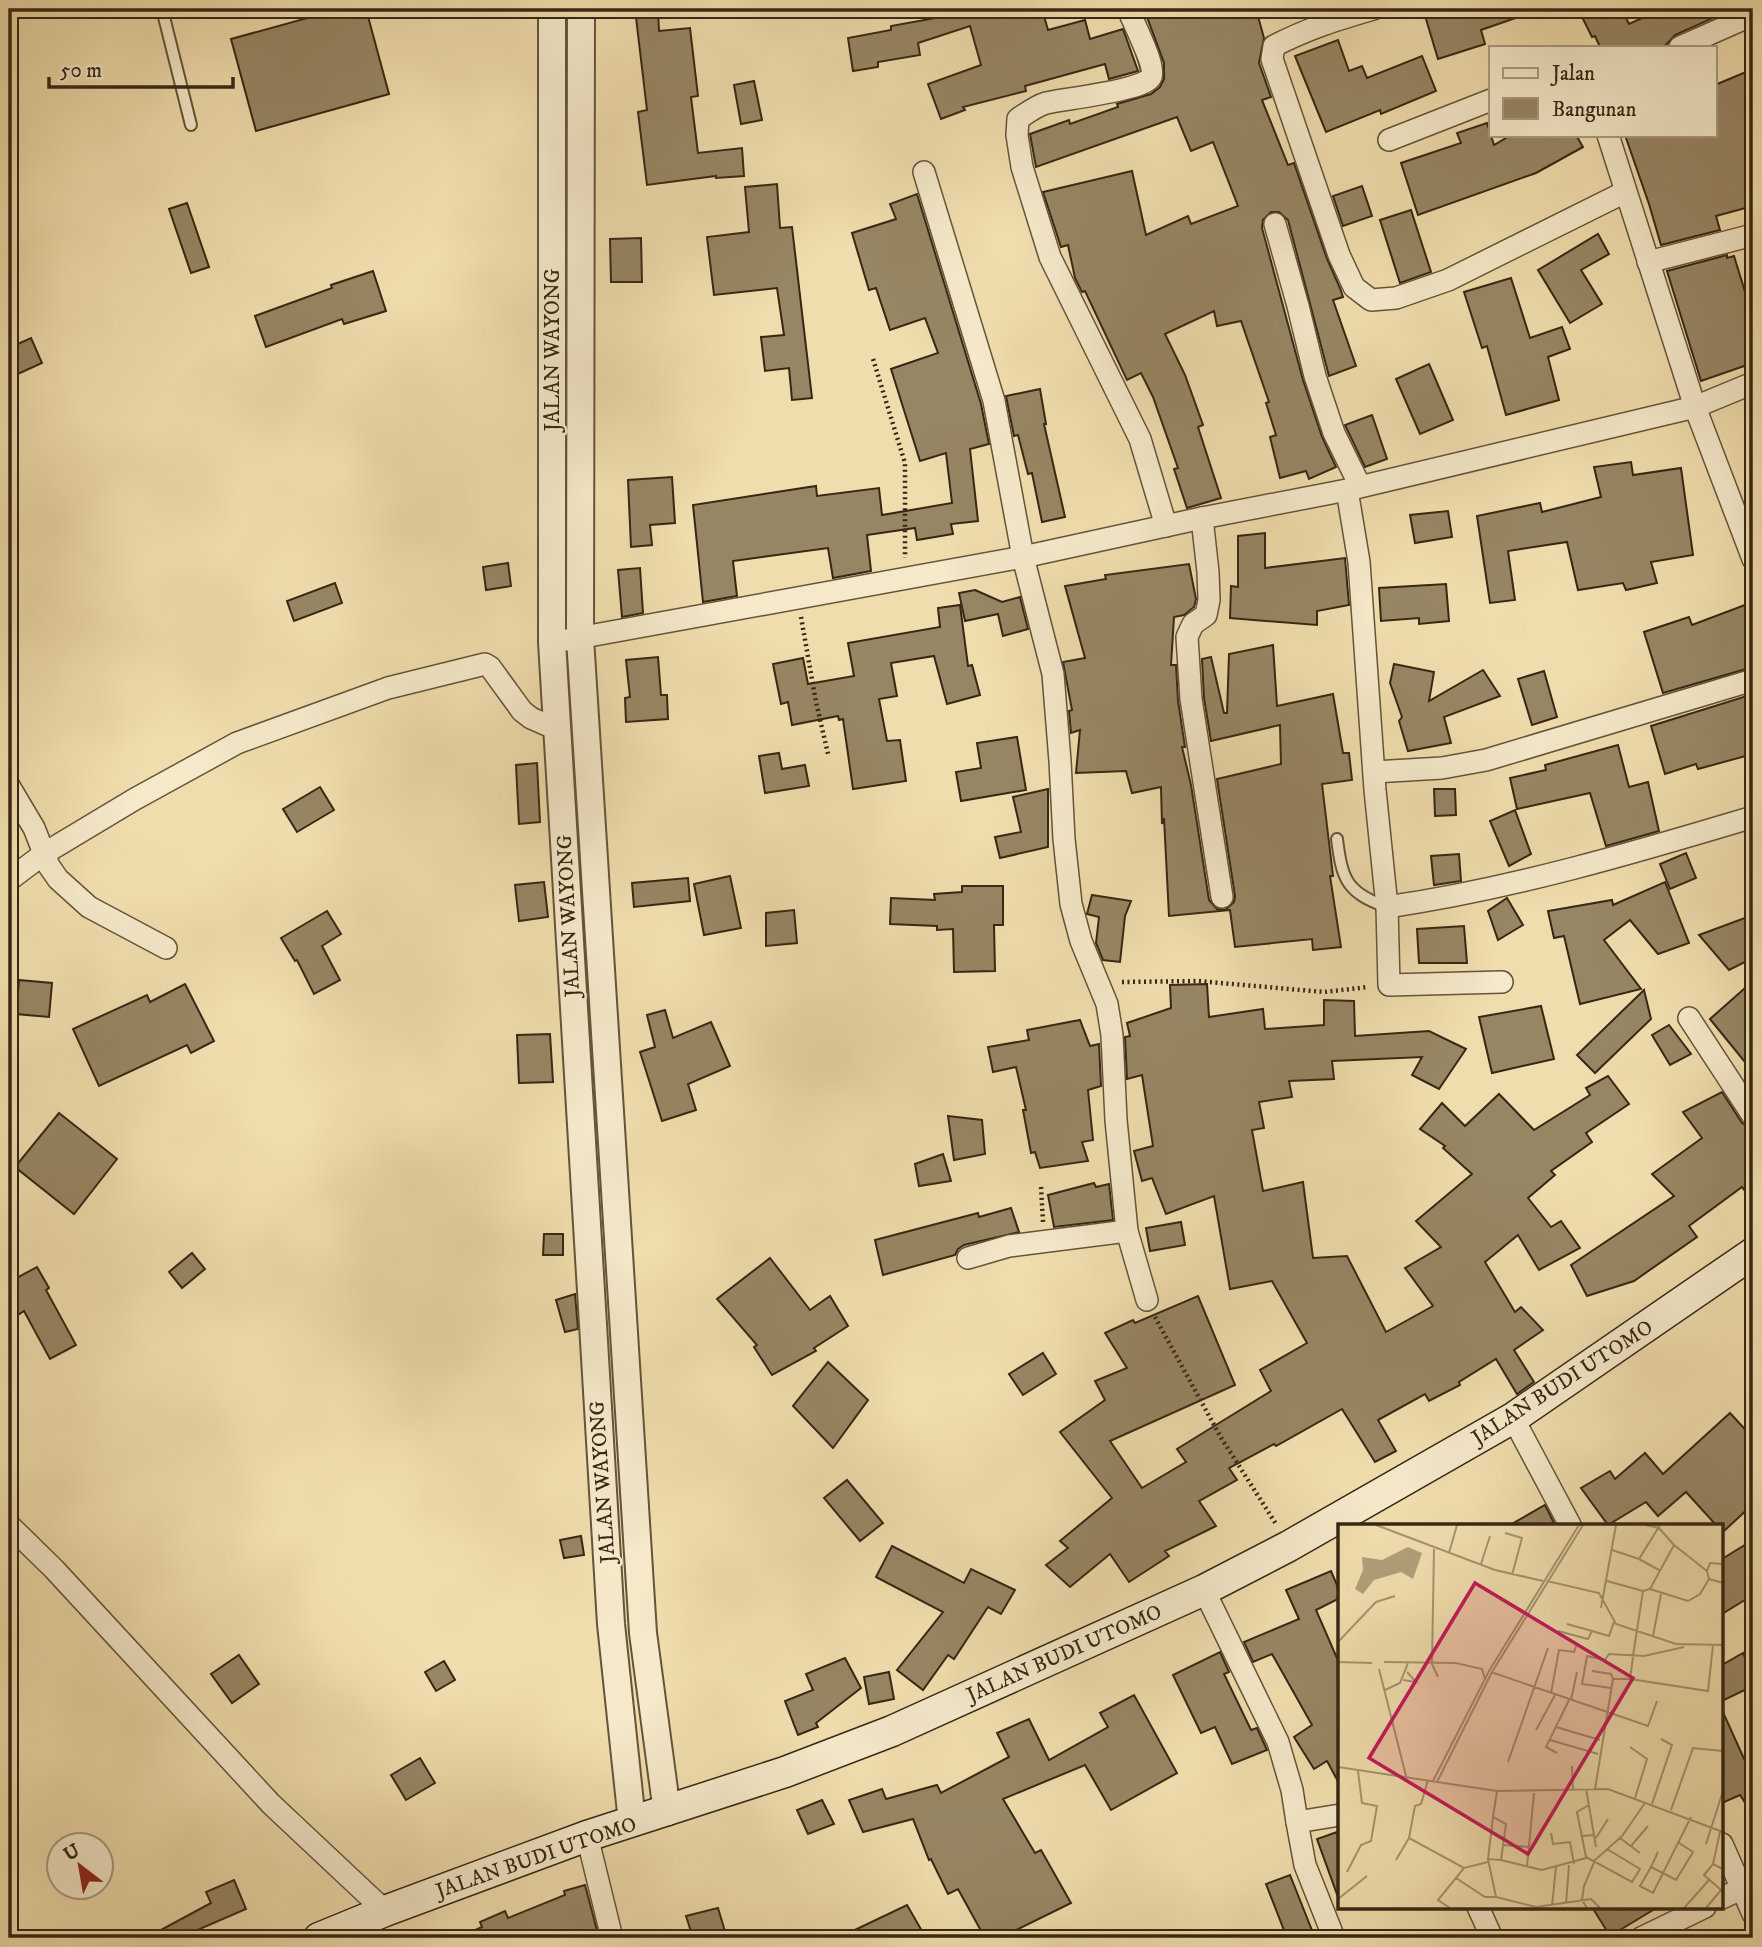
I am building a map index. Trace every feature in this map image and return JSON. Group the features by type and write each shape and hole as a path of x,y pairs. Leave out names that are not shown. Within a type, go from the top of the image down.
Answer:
{"main road":[{"name":"JALAN BUDI UTOMO","path":"319,1938 587,1836 785,1772 892,1731 1204,1590 1289,1546 1513,1418 1753,1253"}],"street":[{"name":"JALAN WAYONG","path":"552,9 552,642 611,1625 632,1822"},
{"name":"JALAN WAYONG","path":"581,9 580,638 643,1633 667,1812"},
{"path":"1373,9 1314,26 1288,38 1274,46 1272,60 1339,255 1354,286 1371,300 1396,298 1448,280 1625,192"},
{"path":"1682,46 1742,15"},
{"path":"1131,16 1151,66 1152,76 1149,81 1118,90 1043,104 1018,119 1017,135 1022,167 1050,257 1140,439 1166,526"},
{"path":"1390,140 1489,101"},
{"path":"1608,136 1695,407 1753,559"},
{"path":"924,172 994,401 1023,557 1053,674 1071,904 1081,941 1107,1004 1112,1035 1116,1120 1127,1231 1147,1300"},
{"path":"1275,225 1319,387 1354,488 1374,772 1387,907 1389,985 1502,982"},
{"path":"1648,262 1753,235"},
{"path":"552,642 1023,557 1354,488 1695,407 1753,383"},
{"path":"1202,518 1209,600 1206,615 1193,624 1187,637 1191,699 1222,897"},
{"path":"9,880 45,853 135,799 237,743 387,688 483,663 490,667 522,711 556,729"},
{"path":"1374,772 1442,768 1486,760 1753,680"},
{"path":"9,786 34,828 49,866 58,879 89,907 166,948"},
{"path":"1387,907 1522,881 1753,817"},
{"path":"1689,1018 1753,1116"},
{"path":"968,1258 1009,1246 1127,1231"},
{"path":"1513,1418 1569,1524"},
{"path":"9,1525 54,1569 271,1804 385,1911"},
{"path":"1204,1590 1278,1742 1285,1763 1305,1865 1334,1938"},
{"path":"1297,1822 1338,1816"},
{"path":"587,1836 612,1938"},
{"path":"1724,1855 1731,1894 1753,1914"},
{"path":"1479,1909 1492,1938"},
{"path":"1641,1938 1701,1909"}],"lane":[{"path":"162,9 191,125"},
{"path":"1337,839 1340,866 1353,891 1367,900 1387,907"}],"path":[{"path":"873,359 905,463 905,577"},
{"path":"798,599 828,754"},
{"path":"1097,982 1198,981 1324,992 1389,985"},
{"path":"1037,1243 1043,1220 1041,1187"},
{"path":"1147,1300 1220,1436 1289,1546"}],"building":[{"path":"340,9 366,9 389,94 256,131 231,39"},
{"path":"635,9 658,9 659,31 690,28 698,96 691,97 698,153 742,148 744,176 716,176 647,185 638,112 647,110"},
{"path":"938,9 1042,9 1048,30 1085,20 1090,39 1123,29 1138,71 1109,79 1105,64 1025,86 1026,91 963,107 965,110 941,119 928,84 981,65 970,26 918,43 920,55 878,62 878,67 853,71 848,38 891,30 891,26 941,17"},
{"path":"1144,9 1256,9 1264,38 1259,63 1271,97 1262,100 1288,165 1294,163 1327,259 1340,288 1343,297 1333,300 1356,366 1329,376 1288,220 1279,212 1271,212 1263,220 1262,228 1303,380 1322,437 1336,467 1309,479 1306,471 1280,478 1270,437 1276,435 1266,403 1269,402 1241,321 1217,326 1214,311 1165,334 1185,375 1203,425 1198,427 1221,498 1187,508 1174,469 1178,468 1153,397 1141,373 1127,380 1085,291 1082,292 1075,278 1068,245 1061,247 1043,192 1132,171 1146,235 1188,216 1191,224 1238,206 1213,142 1191,151 1177,117 1036,167 1030,134 1069,120 1070,124 1118,107 1117,104 1151,94 1160,87 1164,79 1164,63"},
{"path":"1423,9 1532,9 1533,12 1481,30 1485,44 1438,59"},
{"path":"1578,9 1622,9 1629,24 1662,9 1721,9 1722,14 1675,35 1665,46 1600,46 1595,36 1592,37"},
{"path":"1338,40 1349,71 1362,66 1367,78 1422,56 1436,91 1381,114 1380,110 1326,132 1295,56"},
{"path":"1753,69 1753,206 1716,216 1720,230 1661,245 1625,136 1716,136 1716,85"},
{"path":"754,81 762,120 741,124 734,85"},
{"path":"1487,123 1494,145 1509,136 1577,136 1583,147 1536,173 1418,215 1401,163 1461,143 1457,133"},
{"path":"777,184 780,228 792,227 812,398 792,400 789,368 765,371 761,337 784,335 777,288 714,295 707,237 749,232 745,187"},
{"path":"1362,186 1372,216 1343,226 1333,196"},
{"path":"917,194 981,404 989,444 970,449 978,521 951,524 953,534 917,540 915,528 867,535 871,571 833,578 828,548 733,561 737,596 703,602 693,505 816,486 817,496 879,488 882,515 952,503 946,453 920,461 891,369 938,353 925,318 890,330 876,288 869,290 852,233 896,219 890,204"},
{"path":"187,203 209,267 191,273 169,209"},
{"path":"1411,210 1431,272 1400,283 1380,220"},
{"path":"1598,234 1609,254 1581,270 1602,304 1570,323 1538,270"},
{"path":"641,238 642,282 611,282 610,239"},
{"path":"1727,255 1727,258 1734,256 1750,308 1753,363 1701,381 1667,271"},
{"path":"373,271 386,311 344,324 342,319 266,347 255,316"},
{"path":"1511,278 1530,338 1562,327 1570,349 1548,357 1559,400 1506,415 1487,346 1482,348 1464,292"},
{"path":"31,338 42,363 9,378 9,348"},
{"path":"1429,364 1453,420 1420,434 1396,379"},
{"path":"1040,389 1044,424 1065,517 1042,522 1032,473 1028,474 1018,435 1014,436 1006,396"},
{"path":"1372,415 1387,459 1365,467 1345,425"},
{"path":"1631,462 1633,475 1681,468 1693,555 1651,562 1657,583 1626,590 1623,583 1578,590 1567,542 1508,551 1515,600 1490,603 1477,516 1540,503 1542,512 1601,497 1594,467"},
{"path":"672,477 675,523 650,525 652,545 631,547 628,480"},
{"path":"1448,511 1452,537 1415,543 1410,515"},
{"path":"1265,533 1265,568 1345,558 1349,605 1317,611 1317,625 1230,618 1231,586 1238,587 1238,536"},
{"path":"508,563 511,586 486,590 483,567"},
{"path":"1189,564 1196,599 1194,607 1184,615 1174,617 1171,665 1176,665 1185,747 1182,747 1191,785 1209,900 1217,909 1225,910 1234,902 1235,896 1217,779 1281,764 1280,725 1211,741 1204,698 1202,659 1211,657 1224,713 1227,713 1229,654 1273,645 1277,706 1333,694 1343,753 1349,753 1352,780 1322,784 1333,876 1330,876 1341,947 1313,950 1312,939 1235,947 1230,910 1169,916 1161,787 1132,793 1126,771 1076,773 1080,730 1071,733 1069,711 1072,710 1063,662 1085,658 1065,586 1106,579 1105,575"},
{"path":"640,568 643,613 622,617 618,570"},
{"path":"335,583 342,603 294,621 287,601"},
{"path":"1446,584 1449,621 1419,624 1419,618 1381,621 1379,588"},
{"path":"975,590 1002,602 1020,597 1028,629 1003,636 998,614 965,621 959,593"},
{"path":"1753,602 1753,667 1663,693 1644,632 1689,617 1692,625"},
{"path":"960,605 968,666 972,665 980,695 947,704 934,656 891,663 897,696 879,699 887,741 900,740 906,781 853,789 843,719 839,720 838,716 792,725 788,702 781,704 773,664 803,658 808,684 854,676 848,643 940,627 938,608"},
{"path":"658,657 661,695 667,695 668,719 626,722 625,698 630,697 626,660"},
{"path":"1394,664 1434,672 1429,701 1483,670 1500,696 1444,717 1451,743 1408,751 1399,721 1402,717 1390,683"},
{"path":"1544,671 1557,717 1532,725 1518,679"},
{"path":"1753,694 1753,754 1698,769 1696,764 1665,774 1651,726"},
{"path":"1017,737 1026,790 961,801 956,772 981,768 977,743"},
{"path":"1618,745 1629,787 1648,782 1659,831 1606,846 1590,793 1517,809 1510,778 1546,770 1545,765"},
{"path":"779,753 782,769 805,765 809,786 765,793 759,756"},
{"path":"537,763 540,822 519,824 516,765"},
{"path":"320,787 334,810 297,832 283,809"},
{"path":"1048,789 1048,847 1000,858 995,837 1021,832 1013,797"},
{"path":"1434,789 1455,789 1456,815 1435,816"},
{"path":"1515,810 1531,854 1509,866 1490,821"},
{"path":"1686,853 1696,878 1670,889 1660,864"},
{"path":"1459,854 1461,881 1434,885 1431,856"},
{"path":"730,876 741,928 704,935 694,884"},
{"path":"688,878 690,901 634,907 632,883"},
{"path":"544,882 548,917 519,921 515,885"},
{"path":"1665,882 1689,943 1658,954 1630,920 1604,940 1641,989 1580,1004 1564,936 1554,938 1548,911 1612,900 1613,905"},
{"path":"962,886 1003,886 1003,925 994,925 995,971 954,972 953,929 937,930 937,926 890,924 891,898 935,900 934,894 962,892"},
{"path":"1092,895 1131,901 1125,916 1120,962 1103,960 1096,943 1099,917 1087,914"},
{"path":"1507,898 1523,925 1498,940 1488,911"},
{"path":"794,910 797,943 766,946 766,913"},
{"path":"327,911 341,934 322,946 340,980 314,994 297,960 295,961 281,938"},
{"path":"1753,915 1753,958 1729,970 1699,935"},
{"path":"1464,926 1467,963 1419,963 1417,929"},
{"path":"19,980 52,983 49,1017 16,1014"},
{"path":"1753,981 1753,1072 1710,1019"},
{"path":"185,984 214,1041 191,1053 187,1045 99,1086 73,1029 147,995 150,1002"},
{"path":"1207,984 1209,1017 1263,1009 1265,1029 1324,1025 1324,1000 1354,1001 1355,1036 1429,1031 1466,1049 1439,1089 1412,1075 1422,1057 1332,1061 1334,1079 1289,1081 1292,1097 1259,1102 1264,1128 1252,1130 1263,1191 1303,1182 1313,1258 1347,1256 1386,1332 1433,1306 1405,1268 1441,1247 1416,1221 1472,1174 1443,1148 1445,1146 1420,1129 1442,1103 1465,1126 1499,1094 1534,1130 1590,1095 1586,1088 1608,1076 1629,1104 1586,1133 1592,1142 1551,1171 1555,1175 1528,1198 1551,1227 1561,1221 1580,1248 1539,1270 1518,1235 1485,1262 1515,1312 1521,1307 1543,1330 1514,1350 1534,1382 1517,1394 1496,1359 1459,1382 1460,1385 1429,1401 1425,1394 1378,1420 1396,1451 1375,1462 1342,1409 1276,1446 1274,1444 1229,1468 1237,1480 1199,1501 1216,1526 1165,1551 1169,1556 1129,1582 1110,1554 1070,1587 1046,1565 1068,1548 1060,1541 1112,1498 1060,1432 1105,1400 1095,1381 1127,1368 1105,1333 1198,1296 1235,1385 1110,1441 1142,1488 1186,1462 1177,1449 1271,1391 1260,1370 1307,1343 1272,1281 1230,1289 1214,1196 1166,1214 1152,1178 1142,1181 1134,1151 1153,1146 1142,1075 1127,1079 1125,1037 1130,1036 1127,1023 1171,1008 1170,985"},
{"path":"1644,990 1651,1019 1595,1073 1577,1055"},
{"path":"1541,1006 1554,1059 1492,1073 1479,1017"},
{"path":"665,1010 673,1038 711,1022 730,1066 688,1084 696,1110 662,1121 640,1052 655,1047 647,1015"},
{"path":"1080,1020 1090,1046 1099,1044 1101,1086 1088,1090 1093,1140 1082,1142 1088,1161 1040,1168 1035,1152 1031,1153 1023,1110 1026,1110 1016,1067 993,1072 988,1047 1029,1040 1027,1030"},
{"path":"1669,1025 1691,1054 1670,1065 1652,1035"},
{"path":"550,1034 553,1082 519,1083 517,1035"},
{"path":"1722,1092 1742,1123 1753,1129 1753,1202 1742,1187 1689,1226 1697,1237 1634,1281 1587,1296 1571,1265 1674,1196 1652,1174 1702,1138 1683,1112"},
{"path":"59,1113 117,1159 74,1214 15,1167"},
{"path":"948,1116 982,1120 985,1154 954,1160"},
{"path":"943,1154 951,1181 919,1186 915,1164"},
{"path":"1094,1183 1096,1187 1109,1184 1113,1220 1054,1227 1048,1195"},
{"path":"1011,1208 1019,1232 964,1245 955,1255 883,1275 875,1240 978,1213 979,1217"},
{"path":"1181,1222 1185,1245 1150,1251 1146,1228"},
{"path":"544,1234 563,1234 563,1255 543,1255"},
{"path":"192,1253 205,1269 182,1288 169,1272"},
{"path":"770,1258 810,1310 830,1296 848,1326 814,1348 816,1351 772,1375 754,1347 757,1345 717,1299"},
{"path":"37,1267 49,1288 46,1290 76,1345 50,1359 24,1311 9,1321 9,1282"},
{"path":"575,1294 578,1329 565,1332 556,1300"},
{"path":"1043,1353 1056,1374 1023,1395 1009,1374"},
{"path":"828,1362 868,1400 833,1448 793,1406"},
{"path":"1730,1413 1753,1438 1753,1504 1724,1531 1724,1524 1715,1524 1686,1492 1658,1516 1646,1502 1607,1524 1581,1488 1610,1471 1615,1479 1645,1453 1663,1474"},
{"path":"847,1480 883,1523 860,1541 824,1498"},
{"path":"1545,1505 1554,1524 1512,1524"},
{"path":"581,1536 584,1555 564,1558 560,1540"},
{"path":"1745,1545 1753,1559 1753,1595 1724,1613 1724,1558"},
{"path":"892,1546 964,1583 971,1569 1015,1590 1001,1614 988,1607 954,1659 948,1655 923,1690 897,1670 943,1612 876,1577"},
{"path":"1331,1571 1338,1587 1338,1599 1316,1610 1338,1660 1338,1781 1327,1761 1314,1769 1294,1737 1312,1725 1272,1654 1253,1662 1244,1642 1299,1619 1286,1590"},
{"path":"1220,1652 1229,1672 1224,1674 1251,1730 1257,1728 1267,1750 1232,1764 1215,1727 1201,1733 1173,1675"},
{"path":"1743,1653 1753,1686 1724,1700 1724,1664"},
{"path":"239,1655 259,1684 232,1703 211,1674"},
{"path":"845,1658 861,1688 816,1723 818,1727 798,1735 785,1701 813,1690 806,1674"},
{"path":"444,1661 455,1680 436,1691 425,1672"},
{"path":"889,1672 894,1699 869,1704 864,1677"},
{"path":"1134,1695 1177,1773 1111,1810 1085,1765 1003,1799 1035,1853 1041,1850 1071,1903 1000,1938 985,1938 958,1889 948,1894 931,1859 929,1860 913,1819 863,1832 849,1800 882,1789 886,1799 937,1785 941,1793 1009,1757 997,1733 1029,1719 1049,1760 1108,1727 1100,1713"},
{"path":"1724,1714 1745,1761 1753,1757 1753,1815 1740,1795 1724,1802"},
{"path":"420,1758 435,1783 406,1800 391,1775"},
{"path":"822,1800 834,1824 808,1834 797,1810"},
{"path":"1338,1832 1338,1897 1317,1839"},
{"path":"1290,1875 1315,1938 1287,1938 1266,1884"},
{"path":"234,1880 246,1909 179,1938 163,1938 159,1931 211,1903 206,1892"},
{"path":"585,1885 599,1938 533,1938 530,1930 516,1936 517,1938 458,1938 482,1927 480,1922 505,1911 508,1918 565,1895 564,1891"},
{"path":"907,1905 926,1938 838,1938"},
{"path":"718,1908 727,1938 693,1938 686,1916"},
{"path":"1593,1909 1655,1909 1610,1936"}]}
